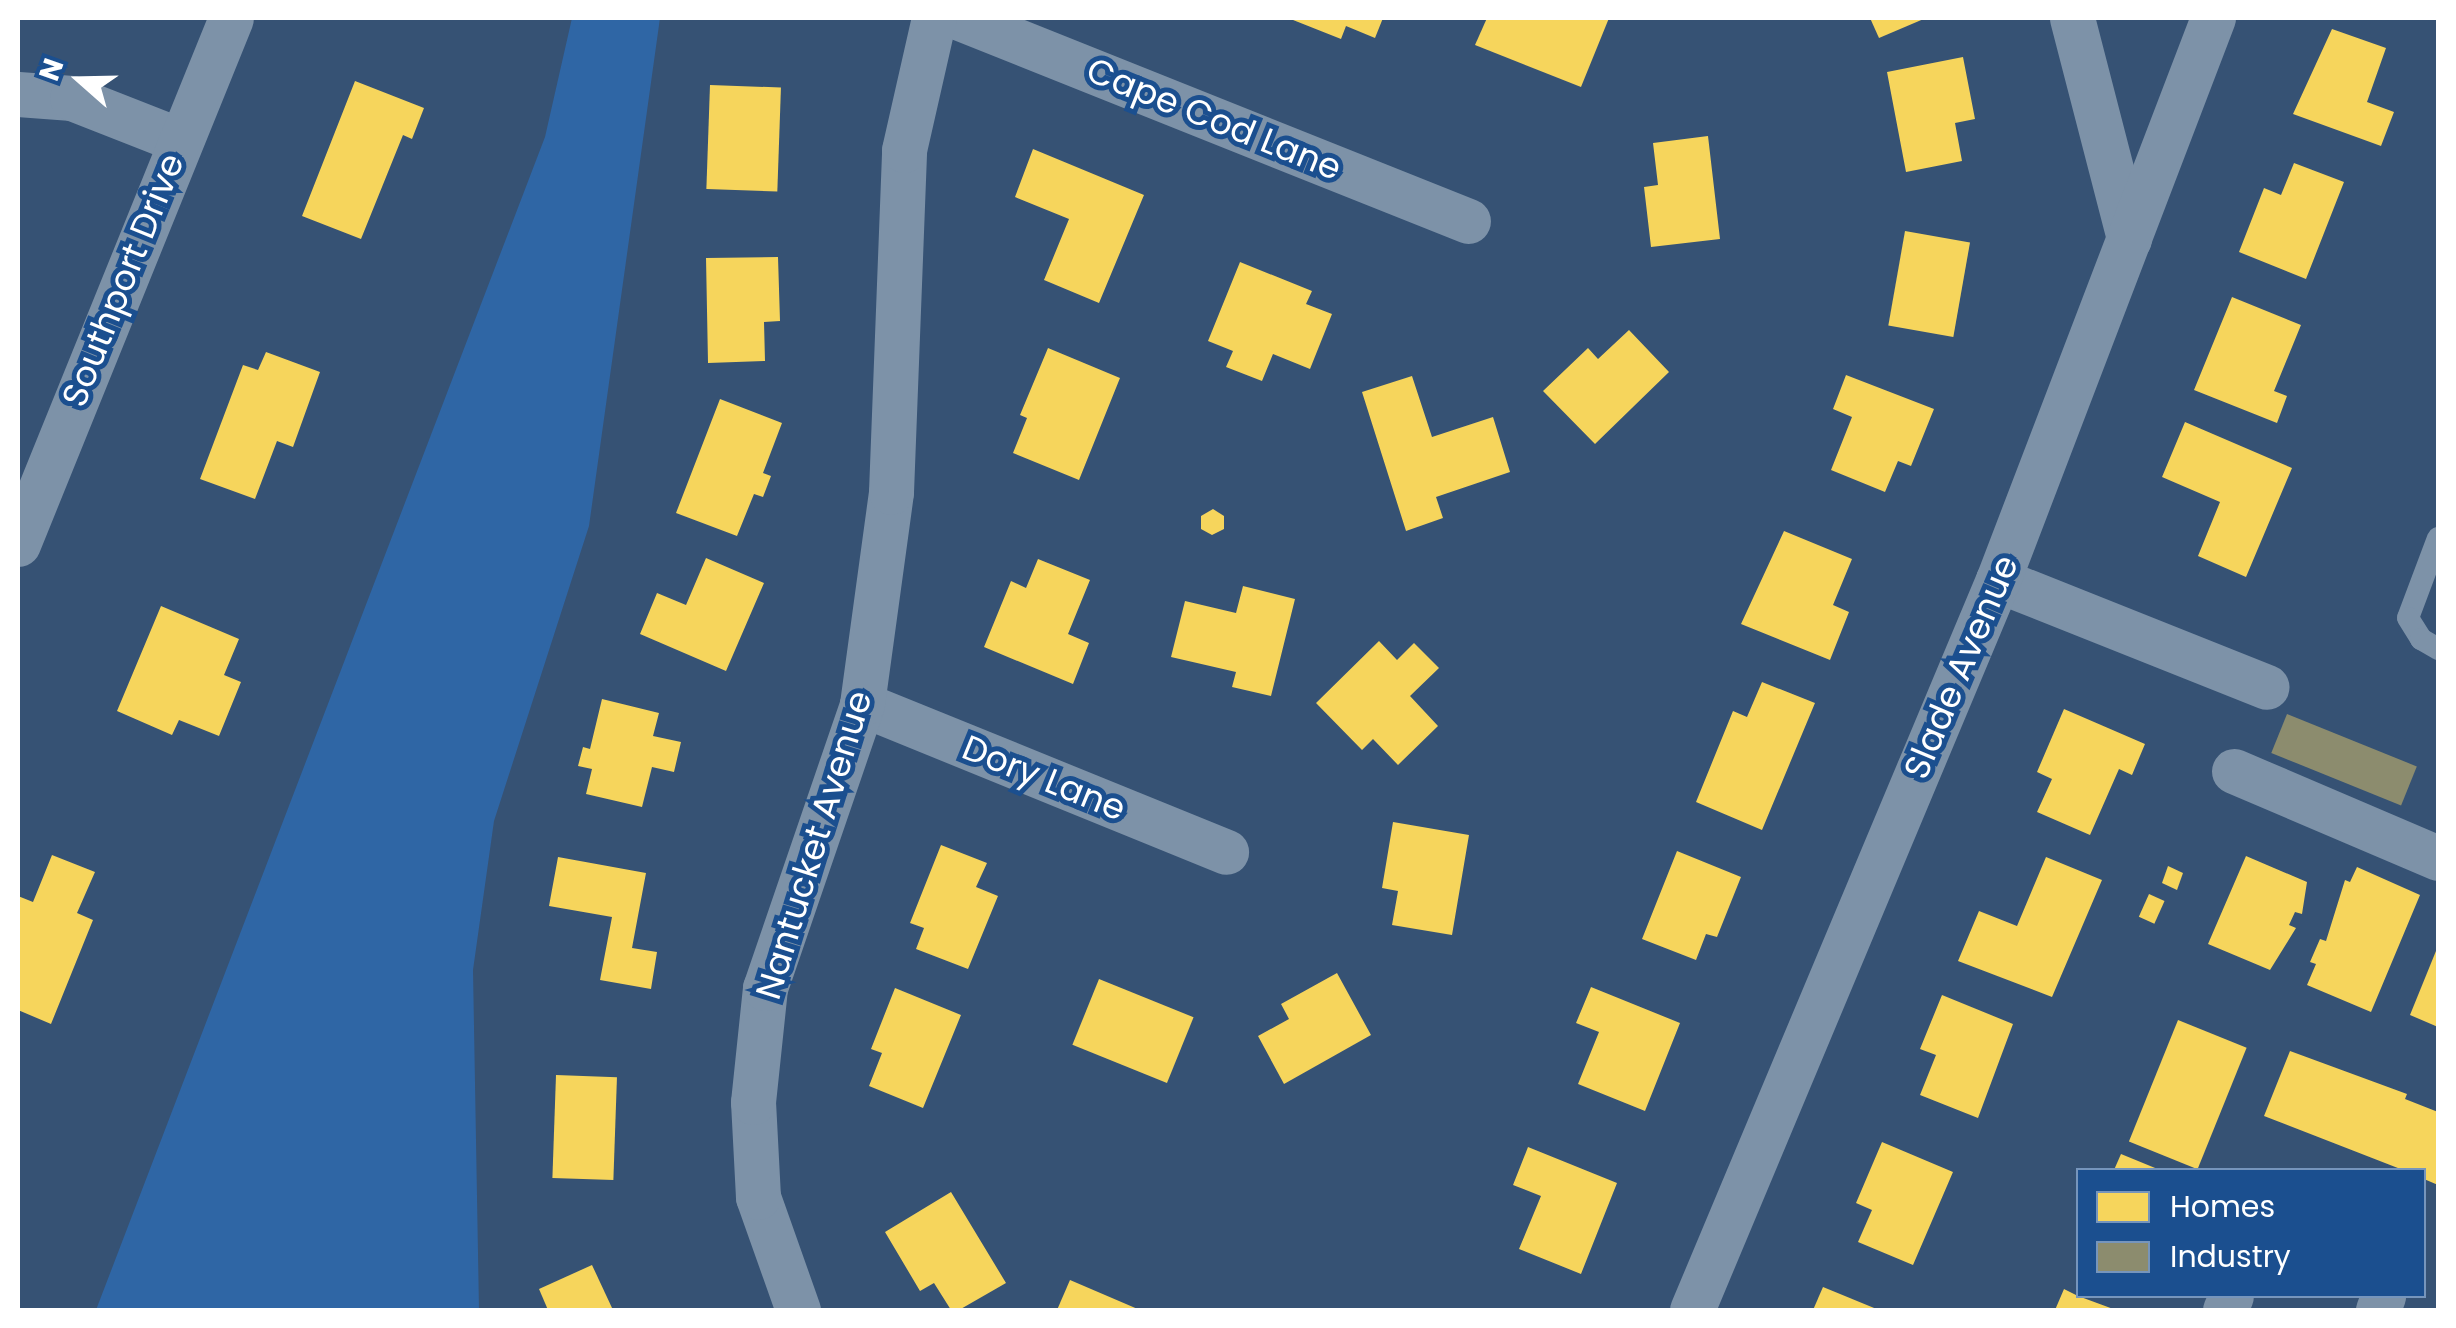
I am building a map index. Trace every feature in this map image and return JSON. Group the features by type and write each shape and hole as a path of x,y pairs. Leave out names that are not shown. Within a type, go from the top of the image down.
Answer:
{"street":[{"name":"Southport Drive","path":"18,544 230,18"},
{"name":"Nantucket Avenue","path":"798,1310 758,1197 752,1102 762,1007 862,704 891,492 904,150 934,18"},
{"name":"Cape Cod Lane","path":"960,18 1468,220"},
{"path":"2072,18 2129,239"},
{"name":"Slade Avenue","path":"1692,1310 1998,580 2214,18"},
{"path":"18,94 72,98 179,140"},
{"path":"1998,580 2267,688"},
{"name":"Dory Lane","path":"862,704 1226,852"},
{"path":"2234,770 2438,858"}],"lane":[{"path":"2438,538 2408,618 2420,639 2438,649"}],"shaded area":[{"path":"572,18 660,18 589,526 494,821 473,970 479,1310 96,1310 545,137"}],"building: Homes":[{"path":"1288,18 1383,18 1375,38 1346,26 1341,39"},
{"path":"1487,18 1609,18 1581,87 1475,45"},
{"path":"1870,18 1926,18 1879,38"},
{"path":"2332,29 2386,48 2367,102 2394,112 2381,146 2293,114"},
{"path":"1963,57 1975,119 1955,123 1962,161 1906,172 1887,72"},
{"path":"355,81 424,108 412,139 403,135 361,239 302,216"},
{"path":"710,85 781,87 777,191 706,189"},
{"path":"1708,136 1720,239 1651,247 1644,187 1658,185 1653,143"},
{"path":"1033,149 1144,195 1099,303 1044,280 1069,219 1015,197"},
{"path":"2294,163 2344,182 2306,279 2239,252 2264,188 2281,195"},
{"path":"1905,231 1970,242 1953,337 1888,326"},
{"path":"778,257 780,321 764,322 765,361 708,363 706,258"},
{"path":"1240,262 1312,291 1306,304 1332,314 1310,369 1273,354 1262,381 1226,367 1233,351 1208,341"},
{"path":"2232,297 2301,325 2274,391 2287,396 2277,423 2194,390"},
{"path":"1629,330 1669,372 1595,444 1543,391 1588,348 1598,359"},
{"path":"1048,348 1120,378 1079,480 1013,453 1027,418 1020,415"},
{"path":"266,352 320,372 293,447 277,441 255,499 200,479 243,365 258,370"},
{"path":"1846,375 1934,409 1911,466 1898,461 1885,492 1831,470 1852,417 1833,409"},
{"path":"1412,376 1432,437 1493,417 1510,472 1436,497 1443,518 1406,531 1362,392"},
{"path":"720,399 782,423 763,473 771,476 763,497 754,494 737,536 676,513"},
{"path":"2185,422 2292,468 2246,577 2198,556 2220,502 2162,477"},
{"path":"1213,509 1224,516 1224,529 1212,535 1201,529 1201,516"},
{"path":"1784,531 1852,559 1833,605 1849,612 1830,660 1741,624"},
{"path":"706,558 764,583 726,671 640,634 657,593 686,605"},
{"path":"1038,559 1090,580 1068,634 1089,643 1073,684 984,647 1011,581 1026,588"},
{"path":"1243,586 1295,599 1271,696 1232,687 1236,672 1171,657 1185,601 1236,613"},
{"path":"161,606 239,639 224,675 241,682 219,736 179,720 172,735 117,711"},
{"path":"1379,641 1397,660 1414,643 1439,668 1410,696 1438,726 1398,765 1373,739 1362,750 1316,703"},
{"path":"1762,682 1815,703 1762,830 1696,802 1733,711 1747,717"},
{"path":"602,699 659,713 653,736 681,742 674,772 652,767 642,807 586,794 592,769 578,766 583,747 590,749"},
{"path":"2064,709 2145,744 2132,775 2119,769 2090,835 2037,812 2052,779 2037,772"},
{"path":"1393,822 1469,835 1452,935 1392,925 1398,891 1382,888"},
{"path":"941,845 987,863 976,887 998,896 968,969 916,949 924,928 910,923"},
{"path":"1677,851 1741,877 1717,937 1706,934 1696,960 1642,939"},
{"path":"52,855 95,872 77,913 93,920 51,1024 18,1010 18,896 33,902"},
{"path":"2246,856 2307,882 2302,914 2295,912 2289,925 2296,928 2270,970 2208,944"},
{"path":"558,857 646,873 632,948 657,952 651,989 600,980 612,917 549,906"},
{"path":"2046,857 2102,880 2052,997 1958,961 1979,911 2017,926"},
{"path":"2168,866 2183,873 2177,890 2162,883"},
{"path":"2357,867 2420,895 2371,1012 2307,985 2316,964 2310,962 2320,939 2326,941 2345,880 2350,882"},
{"path":"2149,894 2165,901 2154,924 2139,917"},
{"path":"2438,946 2438,1027 2410,1015"},
{"path":"1337,973 1371,1035 1284,1084 1258,1036 1289,1019 1281,1004"},
{"path":"1099,979 1194,1017 1167,1083 1072,1045"},
{"path":"1591,987 1680,1023 1645,1111 1578,1084 1599,1032 1576,1023"},
{"path":"895,988 961,1015 923,1108 869,1086 882,1053 871,1049"},
{"path":"1942,995 2013,1024 1978,1118 1920,1095 1936,1055 1920,1049"},
{"path":"2178,1020 2247,1048 2198,1168 2129,1141"},
{"path":"2290,1051 2407,1094 2405,1099 2438,1112 2438,1185 2426,1180 2426,1168 2398,1168 2264,1116"},
{"path":"556,1075 617,1077 613,1180 552,1178"},
{"path":"1882,1142 1953,1172 1913,1265 1858,1242 1872,1210 1856,1203"},
{"path":"1528,1147 1617,1183 1581,1274 1519,1249 1541,1196 1513,1185"},
{"path":"2121,1154 2155,1168 2115,1168"},
{"path":"951,1192 1006,1283 959,1310 951,1310 934,1283 920,1291 885,1232"},
{"path":"592,1265 613,1310 548,1310 539,1289"},
{"path":"1070,1280 1140,1310 1057,1310"},
{"path":"1823,1287 1879,1310 1813,1310"},
{"path":"2064,1289 2076,1298 2116,1310 2055,1310"}],"building: Industry":[{"path":"2287,714 2417,766 2401,805 2271,753"}]}
